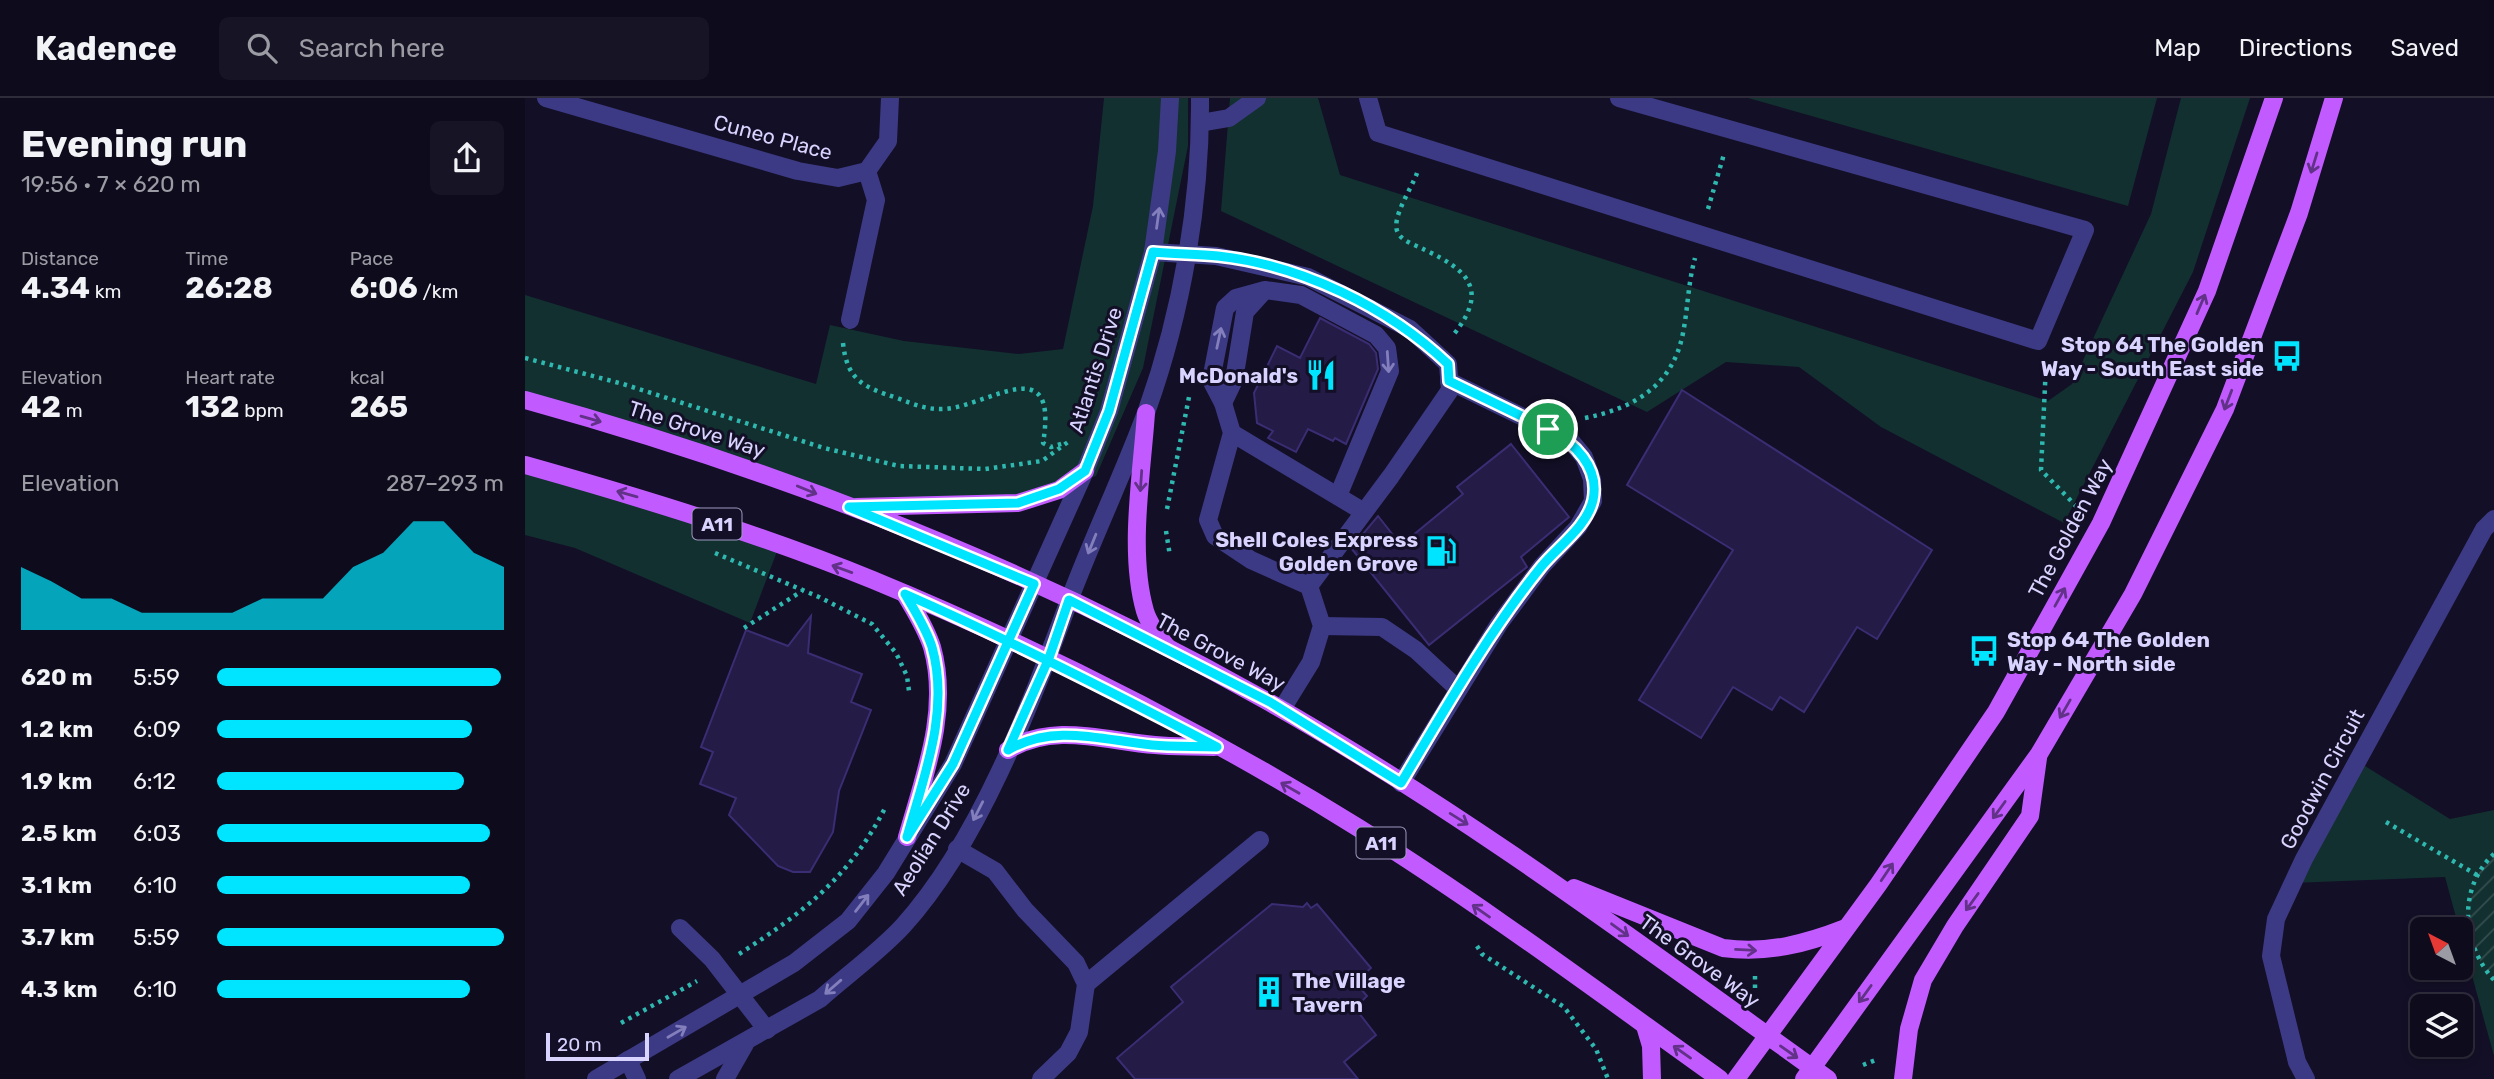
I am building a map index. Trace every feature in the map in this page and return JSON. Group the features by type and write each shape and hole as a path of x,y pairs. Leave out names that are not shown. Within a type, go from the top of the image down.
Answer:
{"main road":[{"name":"The Golden Way","path":"1736,1079 1847,927 1996,712 2101,523 2207,291 2274,98"},
{"path":"1808,1073 2039,754 2133,594 2225,409 2299,213 2334,98"},
{"name":"The Grove Way","path":"525,400 683,446 849,507 1034,584 1169,649 1282,709 1545,876 1766,1036 1808,1073 1828,1079"},
{"path":"1146,413 1139,521 1141,590 1145,612 1169,649"},
{"name":"A11","path":"525,465 656,502 905,594 1049,658 1217,747 1396,852 1720,1079"},
{"path":"849,507 1018,503 1059,489 1085,471"},
{"path":"905,594 932,647 938,690 932,748 907,837"},
{"path":"1008,750 1044,735 1070,734 1155,746 1217,747"},
{"path":"1903,1079 1909,1029 1923,980 1955,926 2030,816 2039,754"},
{"path":"1545,876 1723,948 1749,951 1782,948 1847,927"},
{"path":"1645,1026 1652,1055 1652,1079"}],"street":[{"name":"Cuneo Place","path":"547,98 798,171 838,178 867,171"},
{"path":"850,320 876,200 867,171 888,141 890,98"},
{"name":"Atlantis Drive","path":"1010,641 1109,411 1153,252 1167,151 1170,98"},
{"path":"1069,600 1146,413 1187,255 1200,98"},
{"path":"1200,123 1229,118 1257,98"},
{"path":"1368,98 1378,133 2038,341 2085,230 1619,98"},
{"path":"1153,252 1231,258 1308,277 1410,329 1448,364 1450,390 1308,586"},
{"path":"1282,709 1311,662 1322,626 1308,586 1251,561 1215,536 1208,520 1232,433 1223,403 1211,380 1225,308 1236,298 1265,290 1301,296 1375,335 1387,348 1390,371 1338,496"},
{"path":"1401,783 1499,624 1542,566 1578,527 1593,501 1592,479 1584,457 1570,440 1449,381"},
{"path":"1232,433 1364,512"},
{"name":"Goodwin Circuit","path":"2306,1079 2297,1062 2271,956 2276,919 2304,859 2484,529 2494,519"},
{"name":"Aeolian Drive","path":"678,1079 820,999 903,926 957,849 1008,750 1049,658 1069,600"},
{"path":"1322,626 1382,627 1416,650 1458,689"},
{"name":"Aeolian Drive","path":"596,1079 794,963 848,921 886,873 953,764 1010,641"},
{"path":"1086,984 1260,841"},
{"path":"957,849 995,871 1025,909 1076,963 1086,984 1079,1032 1069,1053 1041,1079"},
{"path":"680,928 719,967 767,1030"},
{"path":"725,1079 747,1041"},
{"path":"628,1060 637,1079"}],"path":[{"path":"1548,429 1643,399 1668,372 1683,335 1689,280 1731,130"},
{"path":"1425,148 1410,193 1396,216 1397,232 1407,242 1455,264 1467,276 1474,290 1473,298 1459,328"},
{"path":"850,320 843,340 845,361 856,380 874,391 922,408 946,409 1008,389 1026,388 1035,392 1047,410 1043,443 1051,447 1068,442"},
{"path":"2038,341 2046,357 2041,470 2077,507"},
{"path":"525,358 623,384 824,448 899,466 985,469 1042,461 1068,442 1073,432"},
{"path":"708,550 803,590 871,624 896,653 907,676 910,702"},
{"path":"744,628 803,590"},
{"path":"621,1023 719,967 795,918 840,877 887,804"},
{"path":"2386,822 2477,874"},
{"path":"2494,854 2472,883 2468,909 2470,939 2480,964 2494,981"},
{"path":"1477,946 1482,954 1564,1007 1596,1049 1608,1079"}],"green space":[{"path":"1104,98 1188,98 1188,146 1143,368 1096,476 1018,503 849,507 525,401 525,295 816,384 830,325 904,341 1019,354 1063,349 1093,206"},
{"path":"1230,98 1318,98 1340,175 2048,401 2072,384 2151,214 2181,98 2250,98 2193,272 2064,523 1881,427 1799,367 1726,362 1647,412 1221,211"},
{"path":"1748,98 2157,98 2128,206"},
{"path":"525,465 779,546 750,623 575,548 525,535"},
{"path":"2357,761 2450,819 2494,810 2494,1056 2473,979 2473,917 2456,917 2445,877 2292,883"},
{"path":"2494,854 2494,980 2475,950 2473,917 2468,917 2469,900 2482,868"}],"building":[{"name":"McDonald's","path":"1320,318 1369,344 1376,353 1378,369 1346,444 1308,429 1296,452 1268,438 1273,431 1257,423 1254,393 1277,346 1300,358"},
{"path":"1682,390 1932,550 1877,639 1857,627 1804,712 1780,697 1772,710 1733,687 1701,738 1639,700 1733,550 1627,485"},
{"name":"Shell Coles Express Golden Grove","path":"1511,444 1569,517 1521,557 1527,567 1429,645 1351,548 1378,516 1401,545 1463,494 1457,487"},
{"path":"811,616 808,653 862,674 851,702 871,710 839,791 833,832 810,872 793,872 778,866 729,815 736,798 700,784 713,752 701,747 746,630 788,646"},
{"name":"The Village Tavern","path":"1307,903 1311,908 1317,904 1371,968 1355,982 1367,996 1355,1008 1376,1035 1344,1062 1358,1079 1135,1079 1117,1058 1183,1002 1171,987 1272,904 1303,907"}],"place":[{"name":"Stop 64 The Golden Way - South East side","path":"2287,356"},
{"name":"McDonald's","path":"1321,375"},
{"name":"Shell Coles Express Golden Grove","path":"1441,551"},
{"name":"Stop 64 The Golden Way - North side","path":"1984,651"},
{"name":"The Village Tavern","path":"1269,992"}],"route":[{"path":"1548,429 1449,381 1448,364 1410,329 1308,277 1231,258 1153,252 1109,411 1085,471 1059,489 1018,503 849,507 1034,584 1010,641 953,764 907,837 932,748 938,690 932,647 905,594 1010,641 1049,658 1217,747 1155,746 1070,734 1044,735 1023,741 1008,750 1049,658 1069,600 1270,702 1401,783 1499,624 1542,566 1578,527 1593,501 1592,479 1584,457 1570,440 1548,429"}]}
